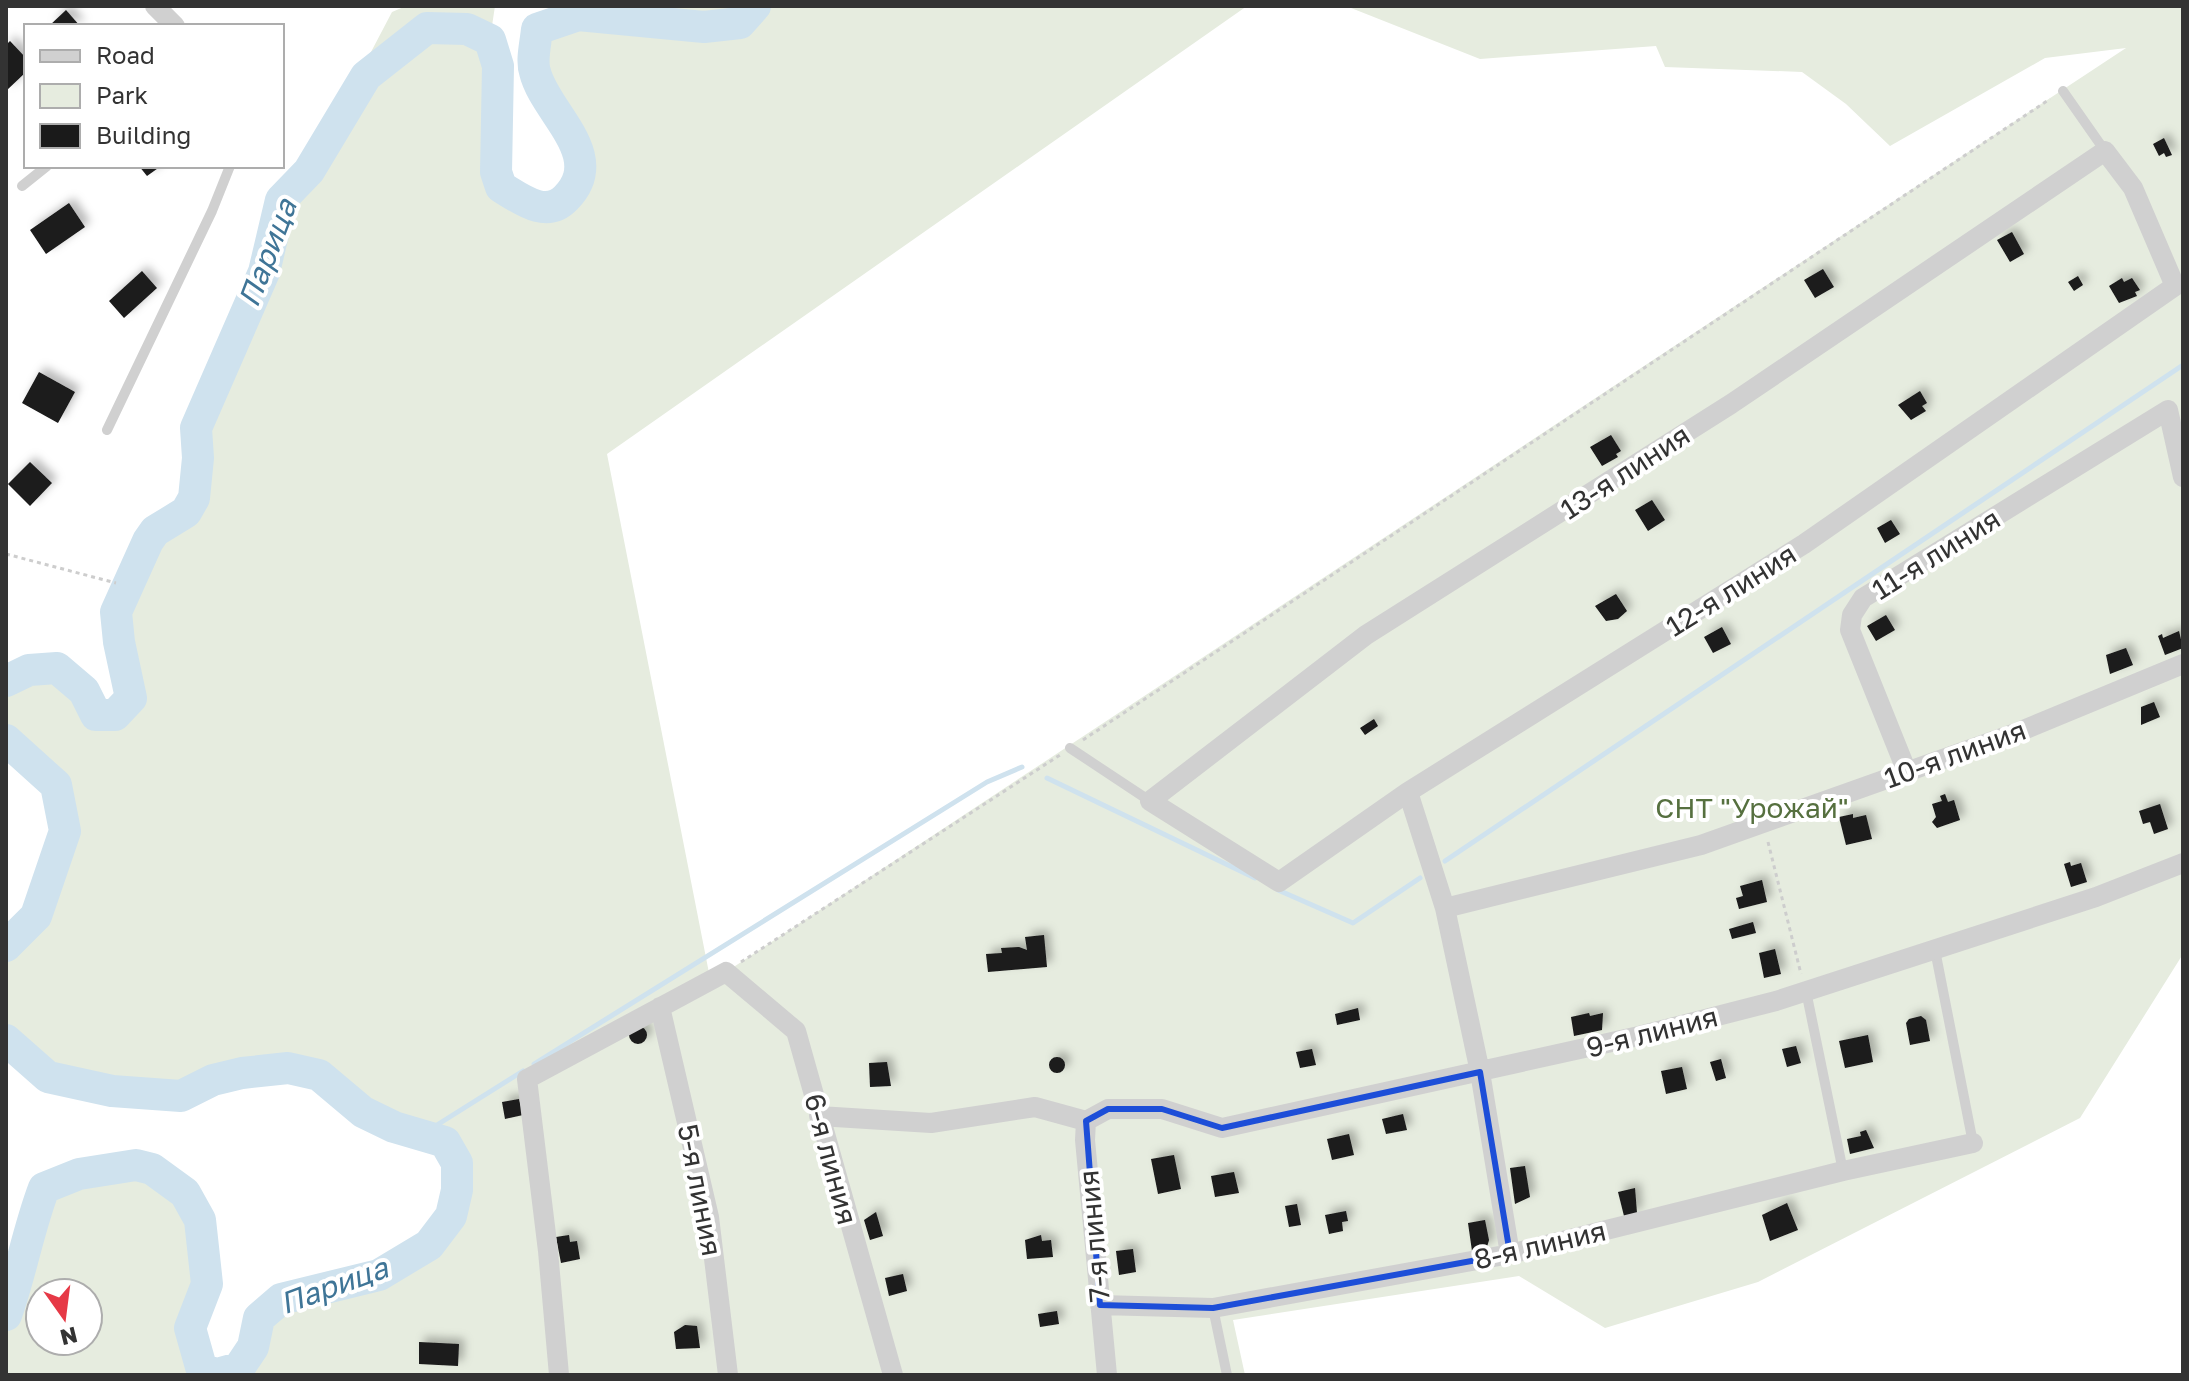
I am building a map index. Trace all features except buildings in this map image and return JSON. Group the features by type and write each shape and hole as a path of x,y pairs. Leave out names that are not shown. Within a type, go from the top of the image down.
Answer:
{"street":[{"path":"155,6 173,24"},
{"name":"12-я линия","path":"1150,801 1279,882 1408,792 1804,544 2175,286 2133,188 2105,151"},
{"name":"13-я линия","path":"1150,801 1366,635 1731,404 2105,151"},
{"name":"11-я линия","path":"1907,772 1850,630 1852,615 1863,598 2168,410 2183,477"},
{"name":"10-я линия","path":"1445,908 1701,845 2016,733 2183,664"},
{"path":"1408,792 1445,908 1480,1072 1510,1254"},
{"name":"9-я линия","path":"1086,1121 1108,1109 1162,1109 1222,1128 1639,1036 1806,991 1935,950 2096,897 2183,863"},
{"path":"559,1375 527,1079 726,972"},
{"name":"6-я линия","path":"726,972 796,1031 893,1375"},
{"name":"5-я линия","path":"660,1007 709,1217 728,1375"},
{"path":"819,1116 931,1123 1035,1107 1086,1121"},
{"name":"7-я линия","path":"1086,1121 1085,1140 1107,1375"},
{"name":"8-я линия","path":"1100,1305 1213,1308 1510,1254 1843,1171 1973,1143"}],"lane":[{"path":"2063,91 2105,151"},
{"path":"22,186 44,168"},
{"path":"107,430 212,211 229,168"},
{"path":"1070,748 1150,801"},
{"path":"1935,950 1973,1143"},
{"path":"1806,991 1843,1171"},
{"path":"1213,1308 1227,1375"}],"path":[{"path":"726,972 2063,91"},
{"path":"6,554 116,583"},
{"path":"1763,823 1806,991"}],"highlighted area":[{"path":"1480,1072 1510,1254 1213,1308 1100,1305 1086,1121 1108,1109 1162,1109 1222,1128"}],"green space":[{"name":"СНТ \"Урожай\"","path":"406,6 495,6 490,39 498,66 496,172 501,187 534,205 550,207 566,198 577,182 580,166 570,134 540,87 534,72 533,57 537,29 577,6 1247,6 607,454 710,978 726,972 2126,48 2045,58 1890,146 1846,104 1802,72 1665,67 1656,46 1480,59 1346,6 2183,6 2183,954 2080,1118 1758,1282 1605,1328 1519,1276 1233,1320 1245,1375 214,1375 239,1368 253,1348 262,1318 278,1302 300,1292 379,1274 399,1264 433,1237 446,1222 454,1204 457,1185 454,1164 445,1142 394,1127 363,1112 319,1075 288,1068 242,1073 213,1080 181,1096 112,1091 48,1077 6,1040 6,946 36,916 65,831 56,785 6,740 6,681 29,670 57,668 84,691 97,715 115,715 131,698 116,612 148,540 155,531 186,512 194,498 198,458 196,428 264,272 281,200 309,170 392,12"},
{"path":"136,1165 152,1169 185,1193 200,1220 207,1284 190,1328 201,1367 214,1375 6,1375 6,1315 18,1283 27,1232 44,1188 79,1174"}],"waterway":[{"name":"Парица","path":"6,681 29,670 57,668 84,691 96,715 115,715 131,698 116,612 148,541 155,531 186,512 194,498 198,458 196,428 264,272 281,200 309,171 366,76 427,28 467,29 490,40 498,66 496,172 501,187 534,205 550,207 566,198 577,182 580,166 570,134 535,72 537,29 578,15 704,27 740,23 755,6"},
{"path":"1445,861 2183,365"},
{"name":"Парица","path":"6,740 56,785 65,831 36,916 6,946"},
{"path":"534,1064 987,782 1022,767"},
{"path":"1047,778 1255,878"},
{"path":"1278,890 1353,923 1420,878"},
{"name":"Парица","path":"6,1040 48,1077 112,1091 181,1096 213,1080 242,1073 288,1068 319,1075 363,1112 394,1127 445,1142 457,1163 457,1190 451,1216 429,1245 379,1275 281,1299 259,1318 253,1347 239,1368 214,1375 201,1367 190,1328 207,1284 200,1220 185,1193 152,1169 136,1165 79,1174 44,1188 6,1315"},
{"path":"421,1135 523,1071"}]}
